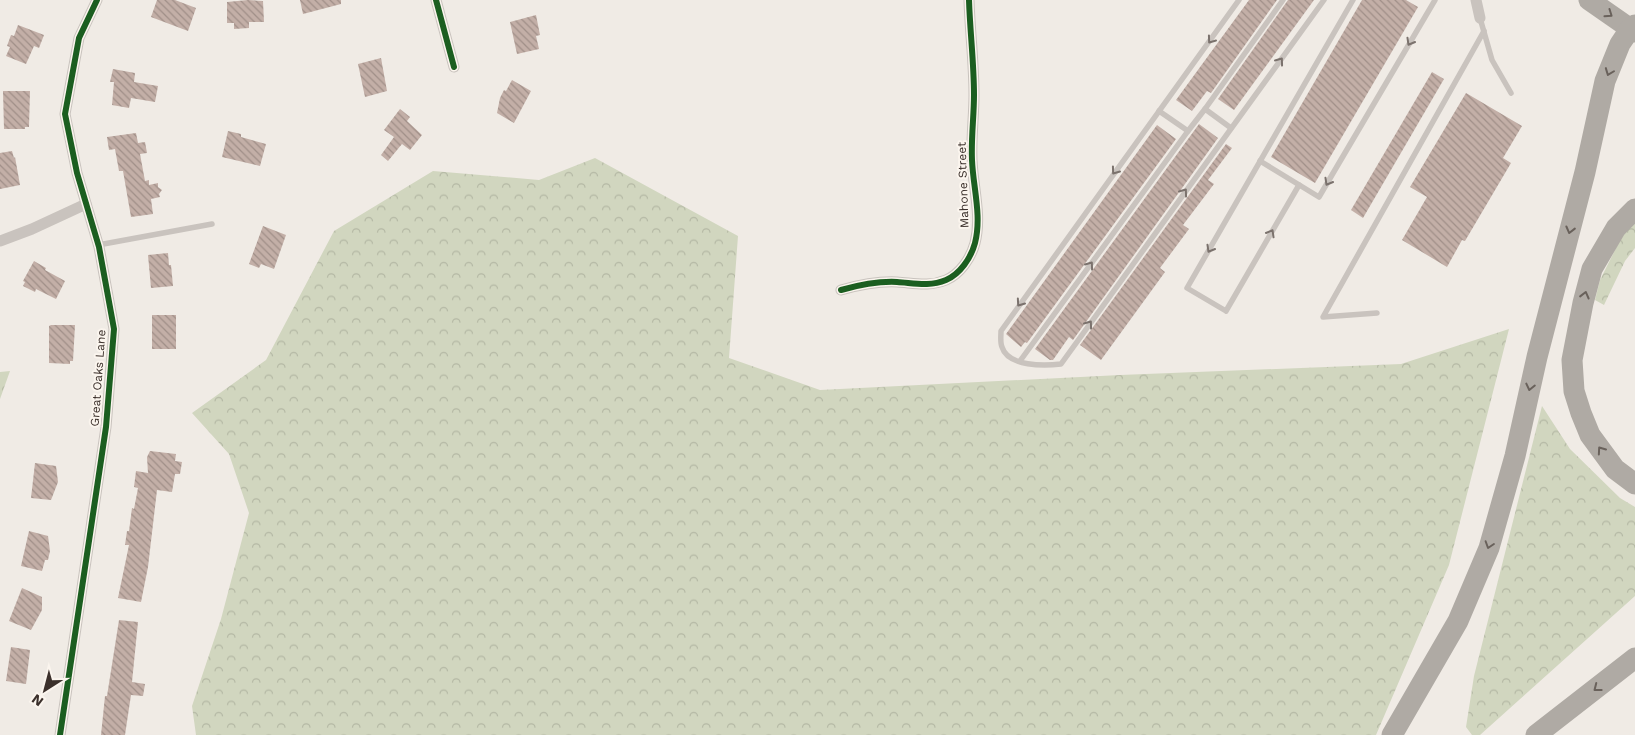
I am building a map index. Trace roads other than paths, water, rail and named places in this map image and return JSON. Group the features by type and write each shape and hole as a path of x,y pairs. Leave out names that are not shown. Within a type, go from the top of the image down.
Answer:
{"highway":[{"path":"1392,735 1458,621 1488,548 1515,456 1537,357 1585,172 1605,81 1620,44 1633,29 1588,0"},
{"path":"1635,208 1616,228 1592,269 1572,360 1574,391 1590,435 1615,469 1635,484"},
{"path":"1536,735 1635,658"}],"street":[{"name":"Great Oaks Lane","path":"60,735 106,427 114,329 98,244 77,173 65,114 79,38 97,0"},
{"path":"436,0 454,67"},
{"name":"Mahone Street","path":"841,290 880,282 934,284 946,280 958,273 967,261 975,244 978,226 972,158 974,94 970,0"},
{"path":"1476,0 1480,18"},
{"path":"0,241 32,229 86,204"}],"lane":[{"path":"1239,0 1001,331 1002,348 1012,360 1044,366 1060,364 1324,0"},
{"path":"1020,361 1283,0"},
{"path":"1299,185 1226,311 1188,288 1353,0"},
{"path":"1260,161 1319,197 1434,0"},
{"path":"1480,18 1492,60 1510,93"},
{"path":"1377,313 1323,316 1484,31"},
{"path":"1205,109 1231,128"},
{"path":"1159,111 1188,131"},
{"path":"98,244 212,224"}]}
